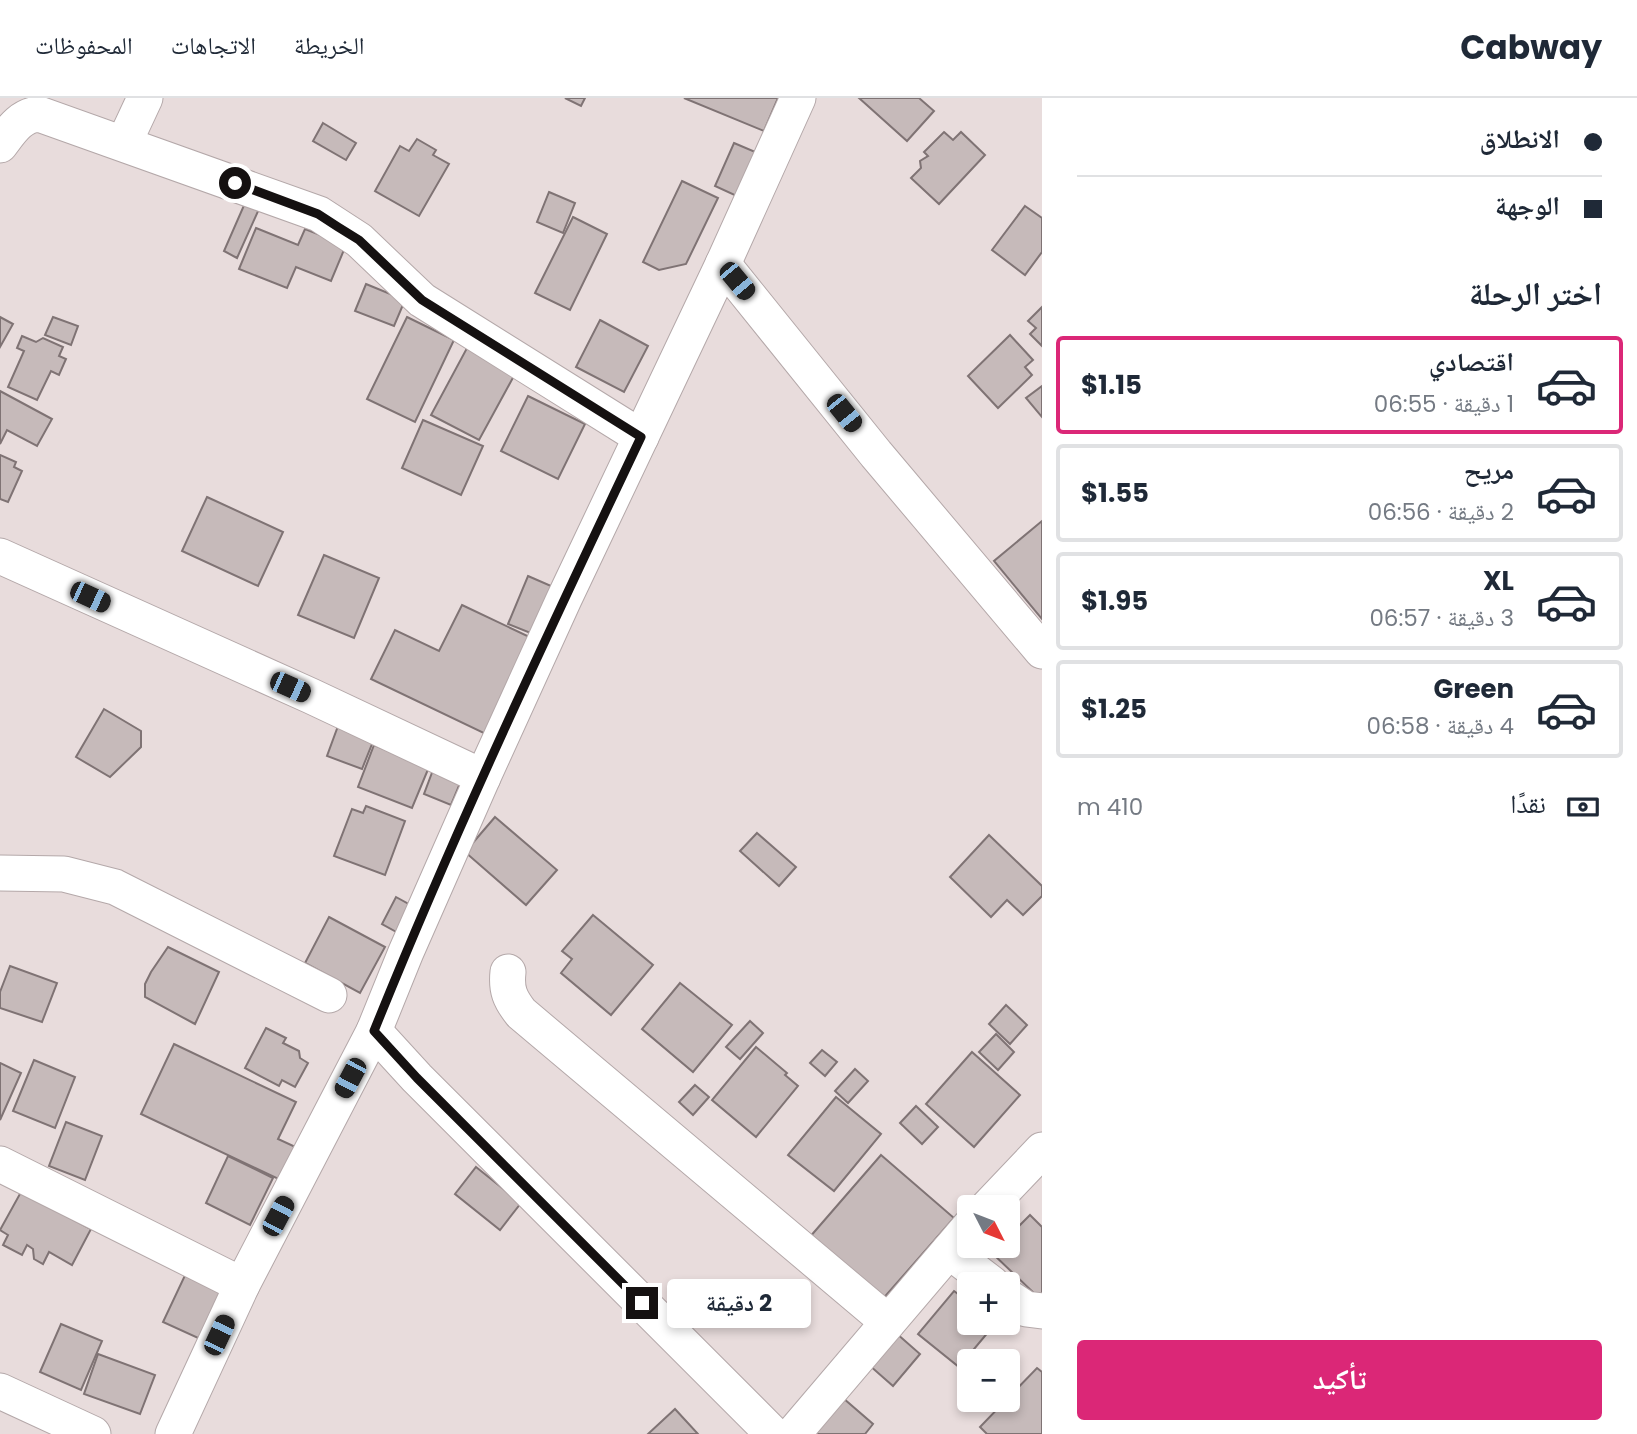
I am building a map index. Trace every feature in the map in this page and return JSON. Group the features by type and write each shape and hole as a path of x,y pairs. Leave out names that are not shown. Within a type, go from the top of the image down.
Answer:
{"street":[{"path":"124,143 145,98"},
{"path":"173,1434 242,1285 374,1031 406,951 483,777 723,264 797,98"},
{"path":"30,108 31,115 39,114 124,143 318,214 359,240 422,300 641,437"},
{"path":"0,145 30,108"},
{"path":"723,264 876,453 1042,651"},
{"path":"0,556 483,777"},
{"path":"0,873 64,874 115,887 329,995"},
{"path":"508,972 506,986 511,999 529,1020 888,1322"},
{"path":"374,1031 417,1078 773,1434"},
{"path":"999,1195 1042,1150"},
{"path":"0,1164 242,1285"},
{"path":"793,1434 957,1240"},
{"path":"1020,1305 1026,1309 1042,1311"},
{"path":"0,1391 93,1434"}],"building":[{"path":"565,98 585,98 581,106"},
{"path":"684,98 778,98 764,131"},
{"path":"859,98 919,98 934,111 907,141"},
{"path":"323,123 356,143 346,160 313,141"},
{"path":"944,132 953,140 961,132 985,155 939,204 911,178 921,168 920,161 928,156 924,152"},
{"path":"417,139 436,150 433,155 449,164 419,216 375,191 400,146 409,151"},
{"path":"734,143 760,154 741,198 715,186"},
{"path":"682,181 718,198 686,264 659,270 643,262"},
{"path":"549,192 575,203 563,233 537,222"},
{"path":"245,203 259,209 237,258 224,251"},
{"path":"1025,206 1042,218 1042,252 1025,275 992,250"},
{"path":"573,217 607,234 570,310 535,293"},
{"path":"256,228 298,245 305,229 346,245 331,281 296,267 287,288 239,269"},
{"path":"366,284 405,300 394,326 355,311"},
{"path":"1042,307 1042,346 1030,334 1036,328 1028,321"},
{"path":"0,317 13,324 0,347"},
{"path":"53,317 78,326 71,345 45,335"},
{"path":"407,317 454,340 415,422 367,399"},
{"path":"600,320 648,346 624,392 576,367"},
{"path":"1010,335 1033,360 1025,367 1032,375 998,408 968,376"},
{"path":"22,336 36,342 43,338 63,347 59,356 66,359 59,375 51,371 37,400 8,387 24,351 17,348"},
{"path":"467,348 515,374 479,440 431,415"},
{"path":"1042,386 1042,417 1026,398"},
{"path":"0,391 52,419 37,446 7,430 0,444"},
{"path":"528,396 585,424 558,479 501,451"},
{"path":"423,420 483,446 461,495 402,468"},
{"path":"0,455 16,462 14,467 22,471 8,502 0,499"},
{"path":"207,497 283,532 258,586 182,551"},
{"path":"1042,521 1042,619 994,561"},
{"path":"324,555 379,578 354,638 298,615"},
{"path":"528,576 558,589 538,636 508,624"},
{"path":"462,605 538,641 492,737 371,679 395,630 439,651"},
{"path":"104,709 141,731 141,747 110,777 76,757"},
{"path":"338,726 374,739 362,769 327,756"},
{"path":"374,745 429,767 412,808 358,787"},
{"path":"433,770 461,781 451,805 424,794"},
{"path":"366,806 405,821 385,875 334,856 352,809 363,813"},
{"path":"495,817 557,870 526,905 465,852"},
{"path":"757,833 796,867 779,886 740,851"},
{"path":"989,835 1042,886 1042,896 1023,915 1007,900 991,917 950,877"},
{"path":"396,897 414,907 400,934 382,924"},
{"path":"593,915 653,965 611,1015 561,973 572,959 562,951"},
{"path":"329,917 385,947 360,993 305,963"},
{"path":"168,947 219,972 195,1024 145,997 145,984"},
{"path":"10,966 57,983 42,1022 0,1008 0,992"},
{"path":"680,983 732,1025 693,1072 642,1029"},
{"path":"1006,1005 1027,1025 1010,1044 989,1024"},
{"path":"750,1021 763,1033 740,1059 726,1047"},
{"path":"266,1028 286,1038 283,1043 299,1051 300,1058 308,1063 295,1087 282,1080 279,1086 245,1068"},
{"path":"996,1034 1014,1052 998,1070 979,1052"},
{"path":"174,1044 296,1102 278,1139 302,1150 287,1183 141,1114"},
{"path":"756,1047 798,1086 756,1137 712,1100"},
{"path":"822,1050 837,1062 825,1076 810,1063"},
{"path":"972,1052 1020,1095 974,1147 926,1104"},
{"path":"34,1060 75,1077 55,1128 13,1111"},
{"path":"0,1063 21,1073 0,1120"},
{"path":"855,1069 868,1081 848,1103 835,1091"},
{"path":"695,1085 709,1097 693,1115 679,1102"},
{"path":"836,1097 881,1134 834,1191 788,1155"},
{"path":"916,1106 938,1127 922,1144 900,1123"},
{"path":"66,1122 102,1136 85,1180 49,1166"},
{"path":"881,1155 954,1218 881,1301 809,1238"},
{"path":"228,1156 273,1178 250,1225 206,1203"},
{"path":"476,1167 521,1203 500,1230 455,1194"},
{"path":"21,1192 91,1229 72,1265 49,1252 43,1264 34,1259 33,1249 27,1245 22,1255 3,1245 8,1235 0,1230"},
{"path":"1030,1215 1042,1227 1042,1295 1039,1298 1020,1280 1020,1272 1012,1272 997,1258 1020,1258 1020,1225"},
{"path":"188,1269 233,1289 209,1343 163,1322"},
{"path":"954,1291 957,1293 957,1335 986,1335 974,1349 957,1349 957,1365 918,1334"},
{"path":"61,1324 102,1341 81,1390 40,1372"},
{"path":"896,1333 920,1354 893,1386 869,1365"},
{"path":"98,1354 155,1375 140,1414 84,1394"},
{"path":"1037,1368 1042,1372 1042,1434 987,1434 980,1427 994,1412 1020,1412 1020,1386"},
{"path":"843,1398 873,1424 865,1434 815,1434"},
{"path":"675,1409 698,1434 648,1434"}],"route":[{"path":"235,183 318,214 359,240 422,300 641,437 483,777 406,951 374,1031 417,1078 642,1303"}]}
